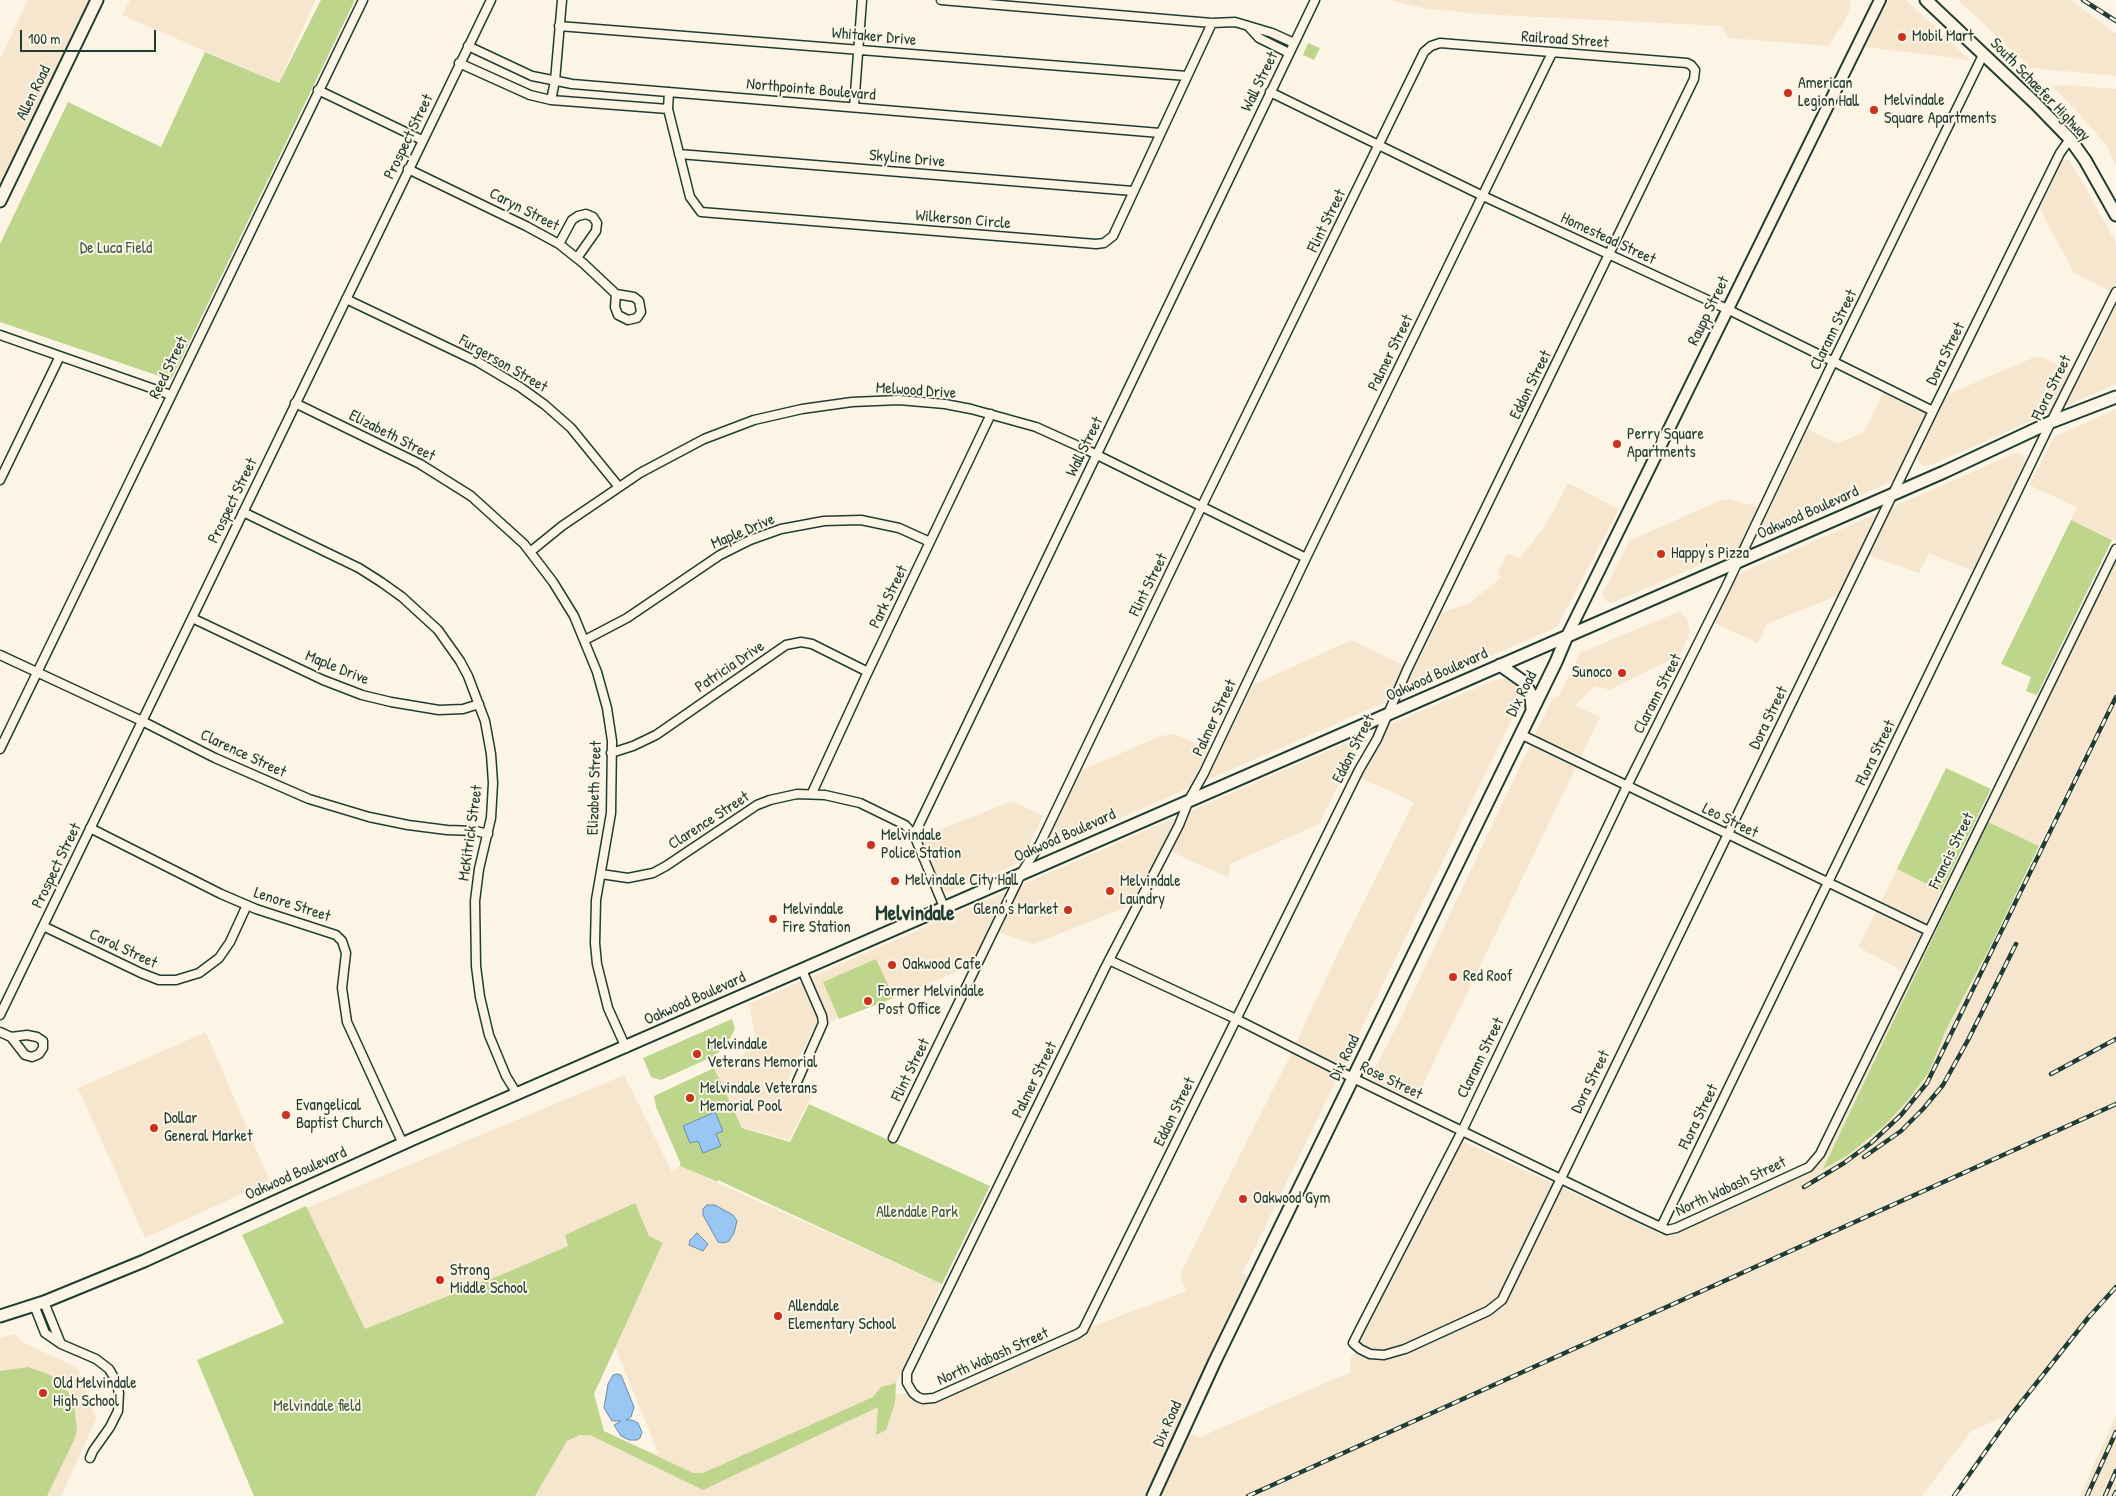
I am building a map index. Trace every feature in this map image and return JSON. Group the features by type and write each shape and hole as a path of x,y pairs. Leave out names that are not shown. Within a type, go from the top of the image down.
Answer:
{"main road":[{"name":"Allen Road","path":"0,201 97,0"},
{"name":"South Schaefer Highway","path":"1926,0 2035,103 2070,139 2085,160 2116,215"},
{"name":"Oakwood Boulevard","path":"0,1316 39,1303 144,1262 403,1144 626,1048 1022,872 1737,562 2051,422 2116,397"},
{"name":"Dix Road","path":"1153,1496 1214,1361 1532,712 1567,636"},
{"path":"1500,664 1524,682 1531,694 1532,712"}],"street":[{"name":"Reed Street","path":"0,749 363,0"},
{"name":"Prospect Street","path":"0,1015 491,0"},
{"path":"551,100 555,81 562,0"},
{"path":"854,107 862,0"},
{"path":"941,0 1212,23 1235,22 1272,33 1294,43"},
{"name":"Wall Street","path":"914,835 1314,0"},
{"name":"Raupp Street","path":"1567,636 1794,171 1856,54 1880,0"},
{"name":"Wilkerson Circle","path":"669,92 668,109 690,197 701,212 1096,244 1104,243 1113,236 1212,23"},
{"name":"Whitaker Drive","path":"560,26 1187,76"},
{"path":"1249,27 1259,38 1289,53"},
{"name":"Railroad Street","path":"1431,46 1440,44 1687,63 1695,70"},
{"name":"Northpointe Boulevard","path":"468,46 532,76 555,81 1160,133"},
{"name":"Flint Street","path":"893,1138 1022,872 1040,844 1201,508 1424,52 1431,46"},
{"name":"Palmer Street","path":"913,1393 907,1383 907,1373 1109,960 1179,825 1189,800 1204,773 1306,558 1552,53"},
{"name":"Clarann Street","path":"1492,1308 1405,1349 1384,1355 1370,1354 1353,1344 1462,1131 1627,786 1983,55"},
{"path":"459,63 530,95 551,100 668,109"},
{"name":"Eddon Street","path":"1083,1330 1236,1018 1376,739 1694,80 1695,70"},
{"path":"318,90 422,140"},
{"name":"Homestead Street","path":"1270,92 1483,196 1727,309 1933,411"},
{"name":"Dora Street","path":"1492,1308 1502,1300 1506,1292 1933,411 2060,153 2070,139"},
{"name":"Skyline Drive","path":"679,154 1133,191"},
{"name":"Caryn Street","path":"408,169 559,244 578,258 616,294"},
{"path":"559,244 572,220 586,214 593,217 598,223 596,231 578,258"},
{"name":"Flora Street","path":"1660,1227 2116,292"},
{"name":"Furgerson Street","path":"346,299 478,362 520,387 545,405 571,428 619,487"},
{"path":"0,335 171,395"},
{"path":"0,480 60,356"},
{"name":"Melwood Drive","path":"530,552 562,526 619,487 658,462 704,439 754,420 802,408 852,402 899,400 945,404 991,414 1036,428 1096,455 1306,558"},
{"name":"Elizabeth Street","path":"295,404 420,464 445,478 490,512 530,552 562,596 585,640 603,694 612,741 611,813 595,921 597,964 608,1008 626,1048"},
{"name":"Park Street","path":"812,793 991,414"},
{"name":"McKitrick Street","path":"243,512 359,568 402,597 438,630 468,676 479,704 488,738 492,766 493,800 488,834 479,869 475,901 476,966 480,997 490,1034 506,1076 517,1094"},
{"name":"Maple Drive","path":"585,640 627,618 720,555 750,540 781,529 824,521 861,520 899,528 930,542"},
{"name":"Francis Street","path":"1812,1164 1820,1154 2116,549"},
{"name":"Maple Drive","path":"192,618 323,680 362,695 439,710 469,708 479,704"},
{"name":"Patricia Drive","path":"611,753 633,746 656,735 786,645 801,642 812,644 868,672"},
{"name":"Clarence Street","path":"0,655 284,790 331,807 408,825 488,834"},
{"name":"Leo Street","path":"1520,734 1929,931"},
{"name":"Clarence Street","path":"601,874 628,878 653,873 757,805 784,796 812,793 860,803 905,826 914,835"},
{"name":"Lenore Street","path":"90,828 221,894 247,905 329,931 342,941 346,953 342,988 347,1022 403,1144"},
{"path":"914,835 944,907"},
{"name":"Carol Street","path":"43,926 141,973 159,980 176,980 199,973 219,958 230,942 247,905"},
{"name":"Rose Street","path":"1109,960 1236,1018 1353,1078 1660,1227"},
{"path":"797,1082 823,1023 822,1016 802,970"},
{"path":"0,1032 11,1037"},
{"name":"North Wabash Street","path":"1660,1227 1667,1230 1676,1228 1812,1164"},
{"path":"39,1303 61,1344 96,1359 109,1369 119,1392 118,1411 90,1458"},
{"name":"North Wabash Street","path":"913,1393 923,1399 934,1398 1083,1330"}],"shaded area":[{"path":"28,0 97,0 0,201 0,59"},
{"path":"130,0 315,0 279,83 122,15"},
{"path":"1390,0 1851,0 1848,15 1829,46 1728,38 1722,26 1479,14 1422,8"},
{"path":"1889,0 1906,0 1970,60 1865,47"},
{"path":"1958,0 2071,0 2116,34 2116,76 2031,68"},
{"path":"2068,85 2116,89 2116,165 2107,146 2052,86"},
{"path":"2063,160 2069,160 2116,243 2116,294 2074,273 2040,209"},
{"path":"2116,305 2116,384 1931,465 1923,466 1917,459 1946,395 2037,356 2081,378"},
{"path":"1884,391 1927,412 1895,480 1612,603 1608,603 1602,595 1629,541 1719,501 1729,499 1769,510 1808,429 1838,444 1865,431"},
{"path":"2116,409 2116,541 2071,520 2077,507 2029,485 2054,437"},
{"path":"2016,453 2023,455 2026,461 1973,571 1929,553 1919,573 1860,552 1839,595 1767,624 1758,643 1714,623 1736,575"},
{"path":"1568,483 1619,509 1557,627 1095,829 1056,845 1048,836 1082,770 1161,736 1174,734 1219,753 1253,685 1351,640 1414,670 1443,612 1468,604 1502,577 1497,574 1507,554 1520,558 1546,525"},
{"path":"2116,560 2116,692 2039,846 1988,822"},
{"path":"1680,611 1687,619 1690,632 1680,655 1610,690 1595,686 1575,706 1600,717 1415,1101 1370,1080 1552,699 1559,696 1580,653"},
{"path":"1505,679 1515,683 1521,690 1521,700 1243,1272 1240,1273 1255,1279 1183,1431 1200,1437 1351,1372 1350,1360 1460,1140 1661,1234 1812,1164 1937,915 1998,940 2116,697 2116,1287 2088,1318 2012,1414 1971,1431 1922,1496 535,1496 567,1441 591,1429 659,1455 615,1347 663,1244 383,1496 254,1496 197,1360 284,1323 242,1235 624,1075 672,1172 680,1166 942,1284 896,1383 881,1387 875,1395 913,1393 923,1399 1083,1330 1186,1291 1180,1274 1288,1060 1340,949 1414,802 1361,778 1387,728 1393,723 1495,680"},
{"path":"1348,742 1355,744 1358,751 1346,777 1342,777 1319,824 1230,864 1228,877 1162,848 1131,905 1033,944 992,930 974,965 894,998 815,1027 786,1083 812,1095 789,1140 741,1127 714,1068 741,1059 755,1034 749,1004"},
{"path":"1014,802 1043,816 1024,856 1017,864 948,892 943,890 924,848 922,837"},
{"path":"1897,869 1941,891 1903,971 1858,947"},
{"path":"206,1032 270,1181 145,1238 78,1088"},
{"name":"Old Melvindale High School","path":"15,1334 24,1343 77,1367 96,1419 61,1496 0,1496 0,1338"},
{"path":"2116,1415 2116,1496 2080,1496"}],"green space":[{"name":"De Luca Field","path":"321,0 355,0 171,380 0,322 0,244 68,102 161,147 205,52 279,83"},
{"path":"1308,43 1320,48 1314,60 1303,55"},
{"path":"2071,520 2112,540 2037,695 2026,691 2031,677 2001,664"},
{"path":"1946,768 1991,789 1941,891 1897,869"},
{"path":"1988,822 2039,846 1994,939 1946,1030 1929,1072 1908,1100 1885,1125 1848,1155 1823,1169"},
{"path":"876,959 894,998 839,1019 823,982"},
{"path":"732,1019 735,1029 727,1044 716,1055 661,1080 651,1077 643,1058"},
{"name":"Allendale Park","path":"714,1068 742,1128 790,1142 809,1104 990,1186 942,1284 718,1180 718,1182 680,1166 680,1162 656,1107 654,1096"},
{"name":"Melvindale field","path":"635,1203 649,1236 663,1243 594,1394 604,1431 693,1473 703,1473 873,1397 881,1387 896,1383 895,1403 886,1430 876,1435 878,1407 703,1490 590,1435 580,1435 567,1441 535,1496 254,1496 197,1360 284,1323 242,1235 306,1206 365,1329 568,1246 565,1235"},
{"name":"Old Melvindale High School","path":"28,1367 48,1374 59,1381 68,1392 74,1404 77,1430 47,1496 0,1496 0,1371"}],"water":[{"path":"715,1112 723,1131 716,1134 721,1146 703,1153 698,1141 690,1143 683,1126"},
{"path":"707,1205 715,1205 733,1215 737,1221 734,1233 729,1241 724,1243 718,1242 703,1215 703,1209"},
{"path":"697,1233 708,1244 703,1251 689,1245 690,1240"},
{"path":"613,1375 621,1375 634,1407 631,1417 626,1420 638,1423 642,1432 637,1440 629,1440 621,1436 614,1425 621,1421 612,1421 604,1408 608,1384"}],"railway":[{"path":"2083,0 2116,21"},
{"path":"1804,1187 1844,1163 1871,1143 1901,1115 1927,1083 2116,697"},
{"path":"1864,1157 1901,1131 1943,1085 1968,1040 2016,944"},
{"path":"2051,1074 2116,1039"},
{"path":"1248,1496 2116,1104"},
{"path":"1954,1496 2012,1414 2088,1318 2116,1287"},
{"path":"2087,1496 2116,1432"},
{"path":"2105,1496 2116,1471"},
{"path":"2114,1496 2116,1492"}],"place":[{"name":"Mobil Mart","path":"1902,37"},
{"name":"American Legion Hall","path":"1788,93"},
{"name":"Melvindale Square Apartments","path":"1874,110"},
{"name":"Perry Square Apartments","path":"1617,444"},
{"name":"Happy's Pizza","path":"1661,554"},
{"name":"Sunoco","path":"1622,673"},
{"name":"Melvindale Police Station","path":"871,845"},
{"name":"Melvindale City Hall","path":"895,881"},
{"name":"Melvindale Laundry","path":"1110,891"},
{"name":"Gleno's Market","path":"1068,910"},
{"name":"Melvindale Fire Station","path":"773,919"},
{"name":"Oakwood Cafe","path":"892,965"},
{"name":"Red Roof","path":"1453,977"},
{"name":"Former Melvindale Post Office","path":"868,1001"},
{"name":"Melvindale Veterans Memorial","path":"697,1054"},
{"name":"Melvindale Veterans Memorial Pool","path":"690,1098"},
{"name":"Evangelical Baptist Church","path":"286,1115"},
{"name":"Dollar General Market","path":"154,1128"},
{"name":"Oakwood Gym","path":"1243,1199"},
{"name":"Strong Middle School","path":"440,1280"},
{"name":"Allendale Elementary School","path":"778,1316"},
{"name":"Old Melvindale High School","path":"43,1393"}],"district":[{"name":"Melvindale","path":"915,914"}]}
